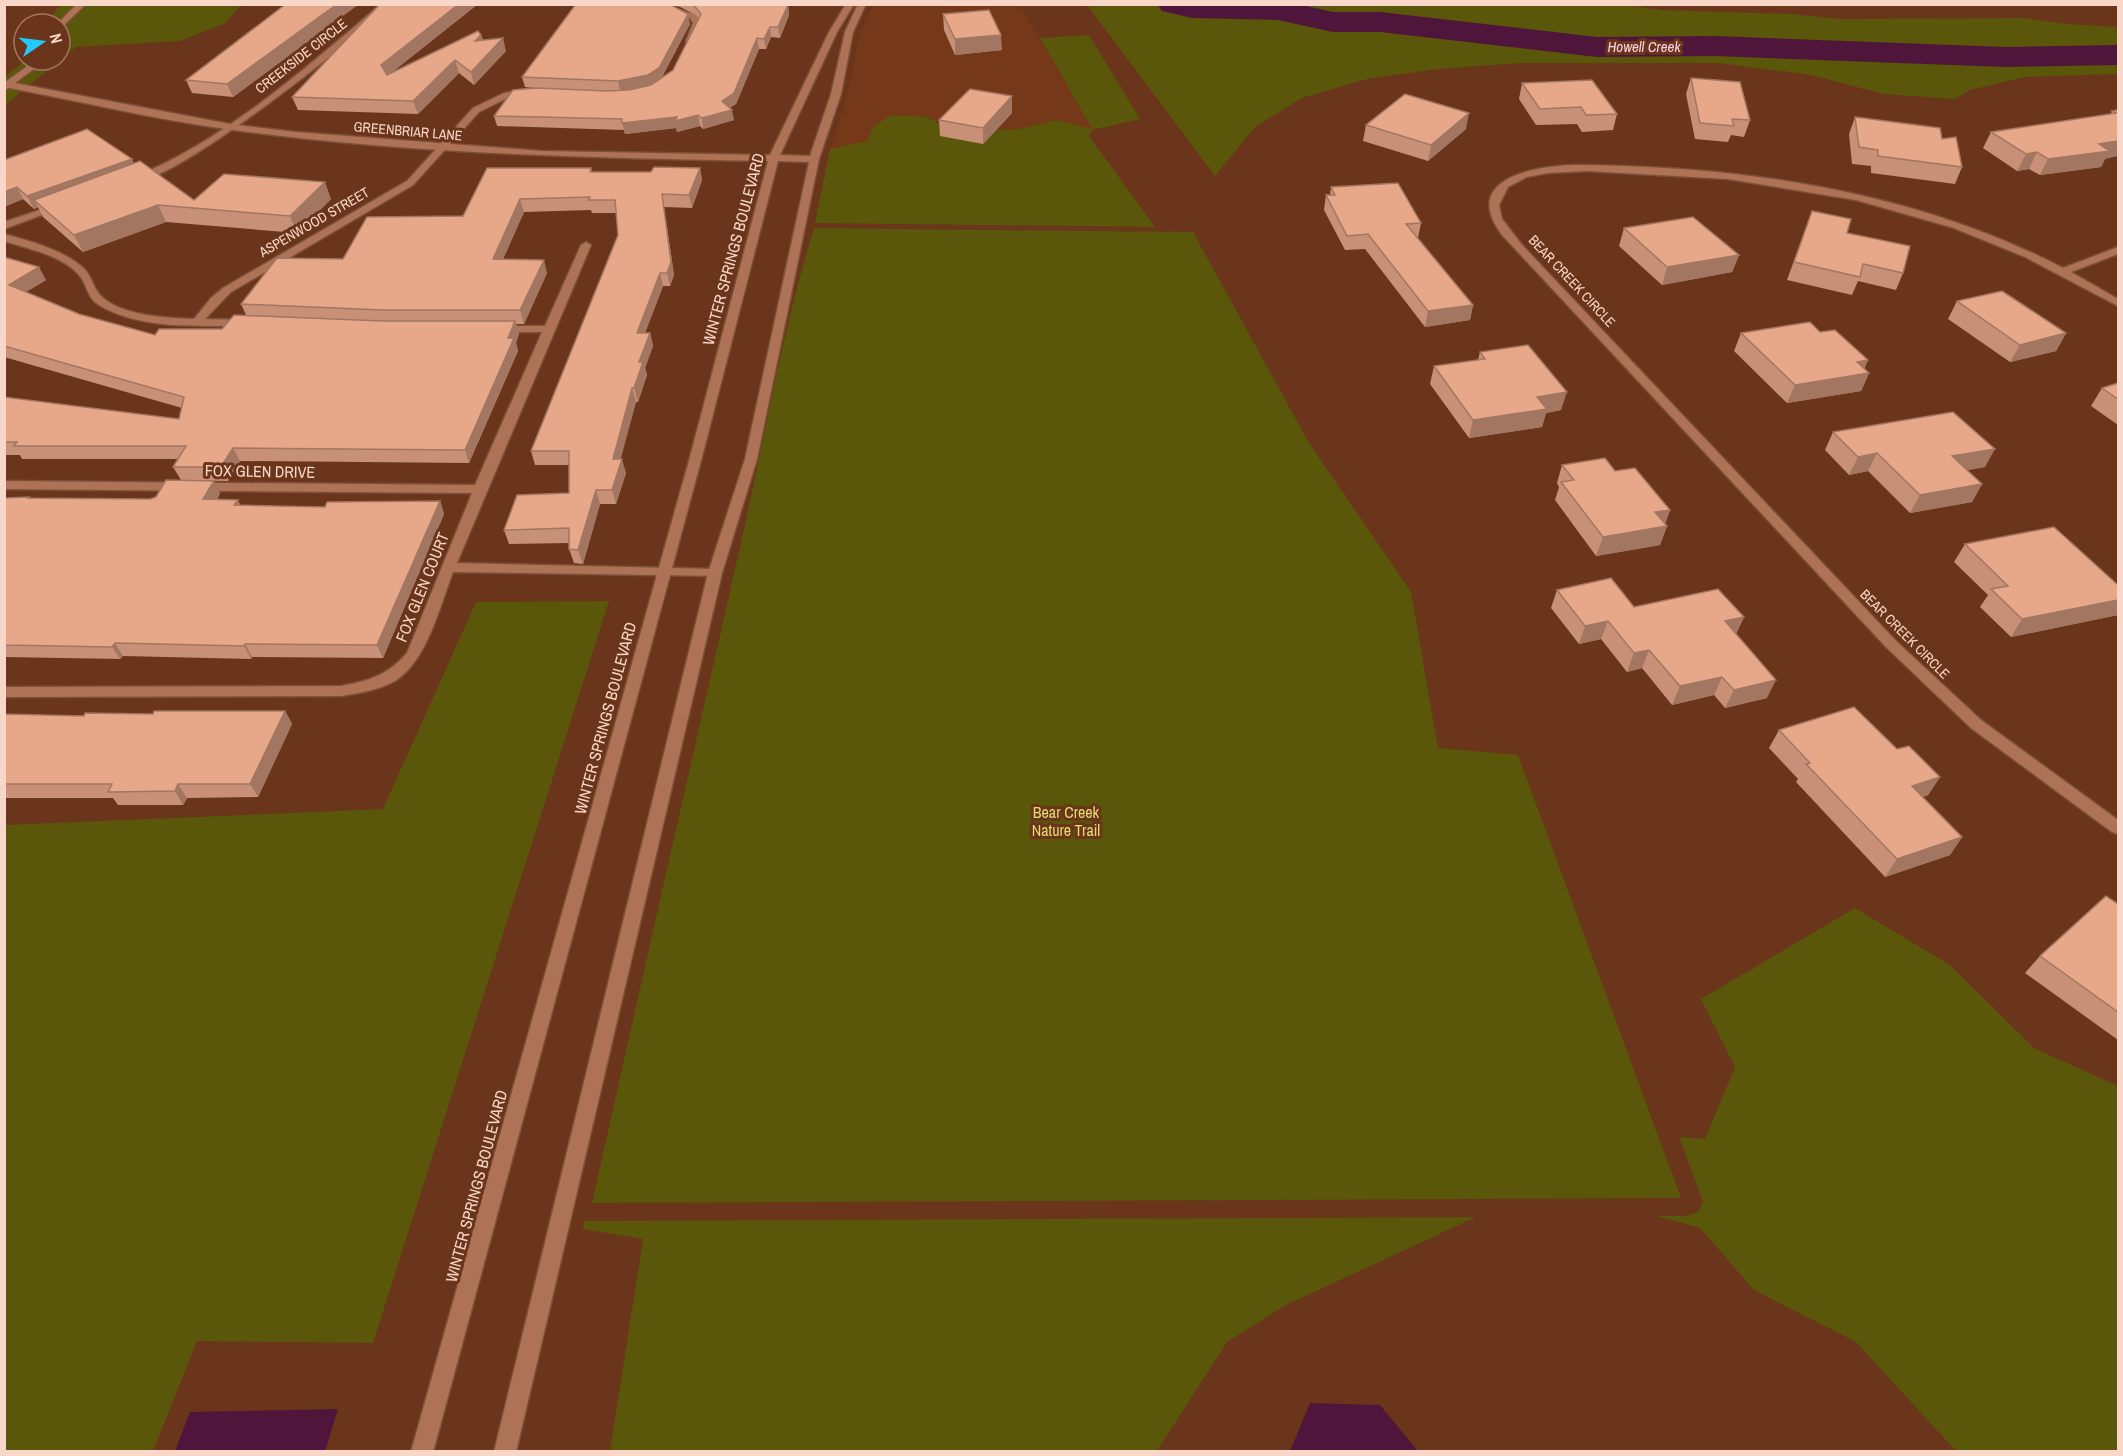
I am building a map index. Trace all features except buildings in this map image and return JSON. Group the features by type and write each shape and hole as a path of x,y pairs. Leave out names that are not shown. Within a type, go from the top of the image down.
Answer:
{"street":[{"name":"CREEKSIDE CIRCLE","path":"127,182 179,161 230,127 304,73 387,4"},
{"path":"638,4 693,16 697,23 696,28 685,49"},
{"name":"WINTER SPRINGS BOULEVARD","path":"422,1452 664,571 774,158 833,32 850,4"},
{"path":"505,1452 715,573 751,459 814,159 836,94 849,32 862,4"},
{"path":"6,86 25,72"},
{"name":"GREENBRIAR LANE","path":"6,86 230,127 444,148 606,157 814,159"},
{"path":"444,148 476,110 507,96 534,92"},
{"name":"ASPENWOOD STREET","path":"198,321 214,300 227,290 410,183 444,148"},
{"name":"BEAR CREEK CIRCLE","path":"2118,303 2065,271 2003,242 1934,218 1846,195 1715,175 1584,168 1541,172 1511,180 1497,194 1494,211 1501,226 1518,247 1891,644 1976,724 2118,828"},
{"path":"4,226 74,201"},
{"path":"4,237 71,263 84,274 90,289 100,302 120,311 154,319 257,323"},
{"name":"FOX GLEN COURT","path":"4,692 341,691 373,686 400,672 413,655 480,489 586,244"},
{"path":"2065,271 2118,250"},
{"path":"492,329 550,329"},
{"name":"FOX GLEN DRIVE","path":"4,485 480,489"},
{"path":"450,567 715,573"}],"shaded area":[{"path":"873,5 1020,5 1093,130 1057,120 1019,129 950,130 927,117 868,141 830,149 848,93 860,32"},
{"path":"1310,1403 1380,1405 1418,1451 1290,1451"},
{"path":"338,1409 325,1451 175,1451 190,1412"}],"green space":[{"path":"60,5 241,5 224,24 179,41 76,47 72,50 72,12 55,12"},
{"path":"1087,5 1624,5 1663,10 1790,14 1840,19 2023,18 2118,27 2118,74 2025,77 1970,90 1955,99 1884,94 1811,75 1716,63 1521,63 1438,69 1367,79 1302,98 1255,127 1215,176"},
{"path":"1089,35 1140,119 1093,130 1089,136 1155,227 815,223 830,149 868,141 872,128 890,115 927,117 950,130 1019,129 1057,120 1092,129 1040,38"},
{"path":"12,71 45,72 5,105 5,76"},
{"name":"Bear Creek Nature Trail","path":"814,228 1193,232 1309,443 1411,592 1438,748 1518,755 1681,1198 592,1203 738,556 782,350"},
{"path":"609,601 373,1343 197,1341 153,1451 5,1451 5,825 383,809 476,602"},
{"path":"1855,908 1950,965 2034,1048 2118,1086 2118,1451 1956,1451 1856,1342 1754,1290 1700,1228 1657,1216 1686,1216 1698,1212 1703,1202 1679,1137 1705,1139 1735,1067 1701,999"},
{"path":"1476,1217 1286,1305 1227,1342 1157,1451 610,1451 643,1239 583,1229 584,1221"}],"waterway":[{"name":"Howell Creek","path":"1173,4 1192,8 1278,10 1333,22 1380,22 1597,47 1715,46 2006,57 2118,55"}]}
